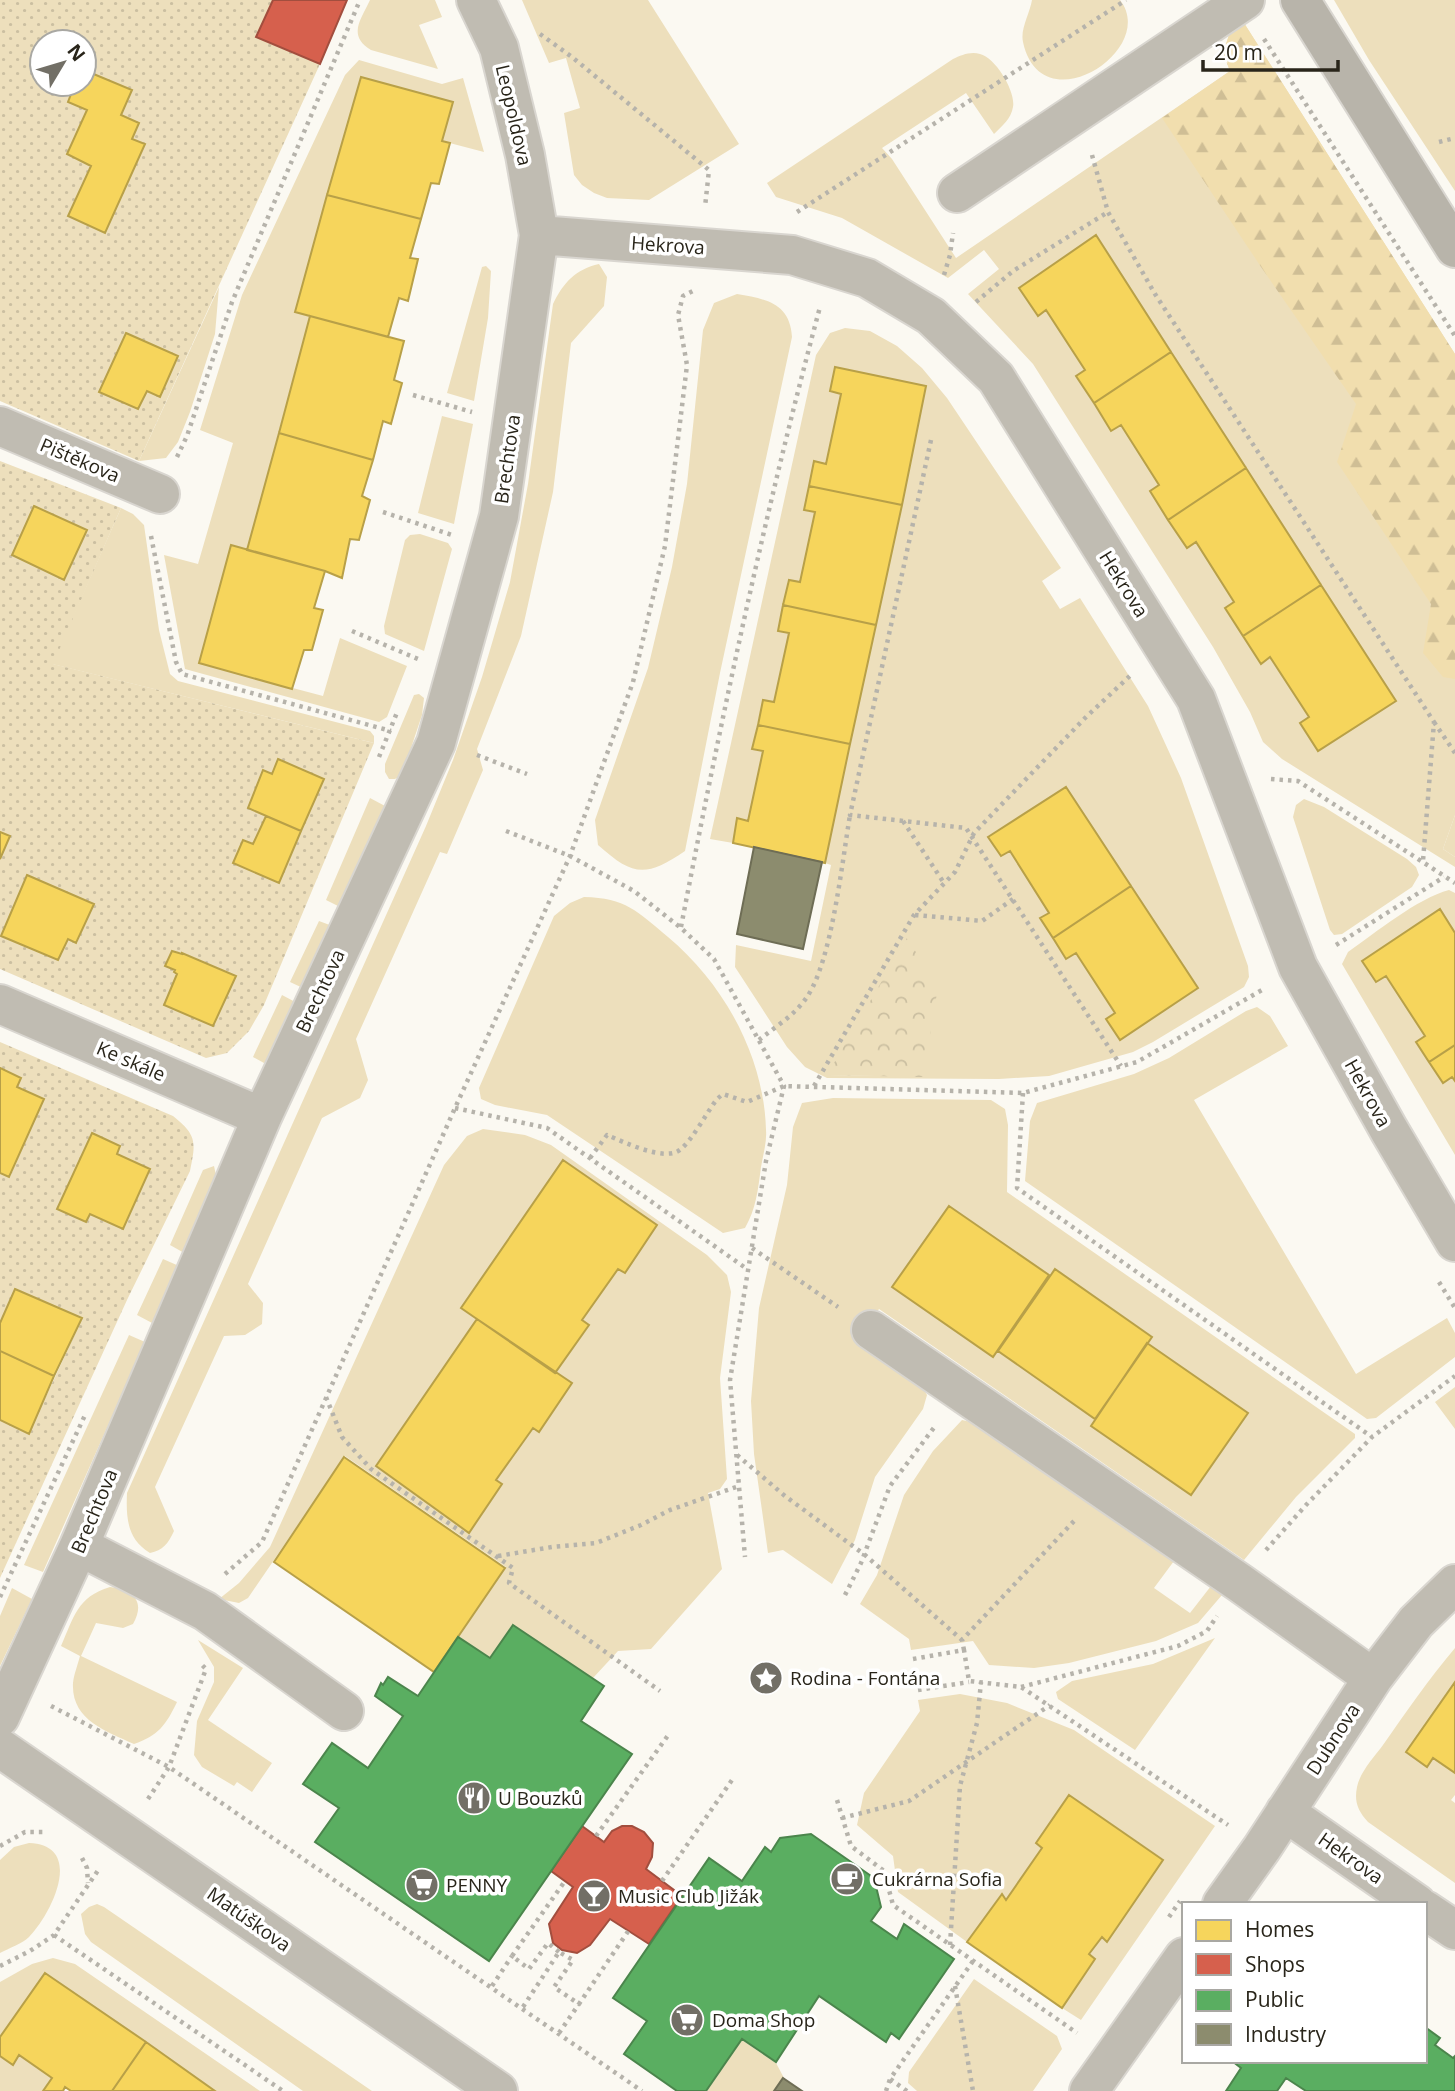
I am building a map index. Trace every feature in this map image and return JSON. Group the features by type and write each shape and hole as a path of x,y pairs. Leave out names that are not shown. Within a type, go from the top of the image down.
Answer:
{"main road":[{"path":"1300,0 1455,248"}],"street":[{"name":"Leopoldova","path":"476,0 499,48 525,155 539,235"},
{"path":"957,193 1069,119 1252,16"},
{"name":"Hekrova","path":"539,235 792,255 867,278 948,313 996,378 1196,699 1298,967 1455,1242"},
{"name":"Brechtova","path":"6,1702 79,1546 262,1117 436,743 499,516 539,235"},
{"name":"Pištěkova","path":"0,426 160,494"},
{"name":"Ke skále","path":"0,1004 262,1117"},
{"path":"871,1330 1373,1678"},
{"path":"79,1546 205,1611 344,1711"},
{"name":"Dubnova","path":"1223,1902 1373,1678 1416,1622 1455,1584"},
{"name":"Matúškova","path":"0,1748 498,2091"},
{"name":"Hekrova","path":"1285,1812 1414,1902"},
{"path":"1427,1911 1455,1930"},
{"path":"1089,2091 1182,1960"}],"path":[{"path":"360,0 232,302 187,436 148,519 176,662 182,674 436,743"},
{"path":"789,217 1126,0"},
{"path":"1252,16 1455,336"},
{"path":"530,29 549,39 572,57 709,170"},
{"path":"1069,119 1093,156 1108,212 1155,294 1455,752"},
{"path":"948,313 950,255 957,193"},
{"path":"948,313 1108,212"},
{"path":"0,1966 54,1935 126,1834 169,1767 206,1669 186,1647 225,1574 262,1542 570,856 633,681 665,546 687,365 678,315 683,296 705,285"},
{"path":"681,928 739,642 787,428 822,296"},
{"path":"413,395 484,415"},
{"path":"759,1040 789,1016 807,997 817,977 829,934 850,815 931,440"},
{"path":"383,512 463,539"},
{"path":"352,631 421,661"},
{"path":"814,1086 914,915 955,872 972,837 1085,718 1138,668 1165,650"},
{"path":"376,764 400,706"},
{"path":"1423,861 1434,722"},
{"path":"482,757 527,774"},
{"path":"1266,778 1298,781 1455,883"},
{"path":"850,815 965,828 1121,1066"},
{"path":"903,821 944,884"},
{"path":"506,831 570,856 634,891 681,928 714,959 784,1086 766,1161 730,1380 745,1557"},
{"path":"590,1158 607,1135 649,1151 670,1155 680,1150 723,1094 747,1102 784,1086 1023,1093 1137,1062 1202,1026 1444,877"},
{"path":"914,915 982,921 1013,899"},
{"path":"1023,1093 1017,1188 1372,1437"},
{"path":"455,1108 547,1128 747,1269"},
{"path":"752,1248 871,1330"},
{"path":"1437,1279 1455,1308"},
{"path":"845,1595 865,1555 890,1486 961,1390"},
{"path":"326,1397 342,1437 371,1469 513,1568 509,1583 660,1691"},
{"path":"737,1455 785,1496 865,1555 962,1640 969,1681"},
{"path":"497,1556 596,1543 670,1510 739,1486"},
{"path":"962,1640 1104,1489"},
{"path":"913,1659 964,1650"},
{"path":"918,1690 969,1681 1021,1687 1262,1848"},
{"path":"950,1946 960,1786 976,1723 981,1682"},
{"path":"6,1702 169,1767 642,2091"},
{"path":"842,1818 909,1801 1050,1705"},
{"path":"596,1836 669,1734"},
{"path":"662,1881 732,1780"},
{"path":"837,1800 850,1846 884,1871 892,1905 1112,2058"},
{"path":"0,1846 25,1832 47,1833"},
{"path":"81,1857 87,1868 88,1885"},
{"path":"492,1986 565,1881"},
{"path":"559,2033 629,1930"},
{"path":"54,1935 283,2091"},
{"path":"512,1956 529,1969 548,1943 573,1960 554,1987 579,2004"},
{"path":"523,2007 559,1952"},
{"path":"886,2091 890,2078 973,1961"},
{"path":"955,1985 973,2091"},
{"path":"890,2078 907,2091"}],"green space":[{"path":"0,0 273,0 257,37 320,64 139,461 0,401","holes":["28,28 98,28 98,76 132,90 121,115 139,123 132,139 145,145 104,233 68,216 91,166 67,154 87,110 68,102 70,98 28,98","126,333 178,356 161,396 147,391 138,409 100,392"]},
{"path":"370,0 435,0 442,17 419,25 438,69 371,50 359,39 358,27"},
{"path":"522,0 648,0 739,144 649,200 607,198 594,193 574,175 564,113 580,108 566,58 549,63"},
{"path":"1032,0 1120,0 1128,20 1124,39 1111,57 1093,71 1072,79 1051,78 1034,66 1023,42 1024,26"},
{"path":"1334,0 1455,0 1455,191 1369,60"},
{"path":"1244,23 1455,354 1455,815 1443,849 1455,857 1455,867 1282,759 1263,742 1250,712 1213,647 1033,364 968,294 999,269 984,250 948,278 842,218 776,197 767,183 953,59 970,53 980,54 998,69 1008,85 1013,101 1006,122 994,134 966,93 882,148 892,159 956,258 1230,71 1223,53 1229,35","holes":["1096,236 1396,701 1318,751 1300,724 1309,717 1270,657 1261,663 1234,602 1196,542 1187,548 1150,492 1159,485 1121,425 1111,431 1076,376 1085,370 1046,310 1037,316 1020,288"]},
{"path":"1244,23 1455,354 1455,679 1443,677 1423,653 1431,604 1337,462 1356,404 1162,118 1230,71 1223,53 1229,35"},
{"path":"359,60 442,84 463,78 484,152 442,141 453,102 361,78 295,311 310,316 247,550 199,663 323,696 340,638 407,666 387,717 379,722 185,669 164,555 198,564 233,443 200,430 242,295 345,75"},
{"path":"599,264 607,277 604,306 571,343 553,492 521,636 477,749 483,770 447,854 440,852 356,1039 368,1080 360,1098 322,1118 248,1284 263,1303 262,1324 245,1335 224,1336 155,1487 174,1531 165,1546 150,1553 132,1534 127,1511 127,1493 426,826 453,760 482,677 510,582 528,484 553,304 571,278 584,269"},
{"path":"486,266 491,271 488,318 474,401 447,393 482,267"},
{"path":"219,287 215,334 178,442 166,458 139,461"},
{"path":"737,294 775,305 787,317 792,337 685,851 659,866 640,870 621,863 598,845 595,820 648,668 672,567 687,484 703,330 714,303"},
{"path":"845,328 870,331 897,346 922,368 947,398 1061,568 1042,581 1060,609 1080,598 1148,706 1181,778 1248,966 1249,977 1244,987 1133,1052 1049,1076 999,1079 827,1078 805,1067 787,1047 735,967 736,945 811,961 831,865 825,863 926,386 835,367 830,391 841,394 826,464 814,462 804,509 815,512 800,582 788,581 778,630 789,633 774,702 763,700 752,748 763,751 748,821 737,819 733,843 710,839 816,355 830,333","holes":["1066,787 1198,988 1120,1040 1106,1019 1115,1013 1076,953 1041,918 1049,913 1010,851 1001,856 988,836","907,939 923,1076 828,1075"]},
{"path":"442,416 473,424 454,524 418,513"},
{"path":"0,461 121,508 53,664 374,743 264,1005 249,1031 227,1053 206,1058 0,969 0,859 10,836 0,832","holes":["34,507 64,580 12,555","278,760 323,779 279,882 233,863 243,840 253,844 266,816 249,808 272,774","27,875 93,904 77,943 68,939","172,951 183,953 236,976 213,1026 165,1005 177,974 175,970 165,966"]},
{"path":"121,508 133,514 144,525 159,630 170,674 178,681 370,731 374,736 374,743 52,664"},
{"path":"420,534 448,543 452,549 424,651 385,634 384,626 405,540 410,535"},
{"path":"419,694 424,698 422,715 402,775 389,779 385,764 414,695"},
{"path":"370,798 385,806 340,907 326,900"},
{"path":"1304,799 1324,807 1407,859 1416,867 1419,875 1412,887 1342,934 1334,935 1330,930 1293,817 1296,805"},
{"path":"1455,815 1455,857 1443,849"},
{"path":"1449,890 1455,893 1455,933 1439,909 1362,962 1376,982 1386,976 1425,1036 1416,1042 1443,1083 1452,1077 1455,1081 1455,1155 1342,964 1348,952 1397,917 1424,900"},
{"path":"584,897 621,903 648,920 707,977 737,1023 758,1075 766,1130 756,1199 745,1228 723,1233 547,1115 495,1105 481,1099 479,1088 554,916 570,903"},
{"path":"319,921 335,927 305,989 290,982"},
{"path":"907,938 938,987 923,1077 827,1075"},
{"path":"282,995 299,1004 276,1054 264,1063 253,1057"},
{"path":"1257,1007 1270,1016 1288,1046 1194,1100 1356,1374 1447,1318 1455,1333 1455,1357 1376,1418 1367,1419 1025,1181 1030,1121 1037,1103 1134,1074 1169,1058"},
{"path":"0,1042 173,1116 191,1134 194,1146 190,1171 127,1300 0,1578 0,1420 29,1433 82,1319 16,1289 0,1323 0,1173 10,1177 43,1099 17,1087 20,1078 0,1068","holes":["93,1133 120,1146 117,1154 150,1170 123,1229 90,1214 86,1222 57,1209"]},
{"path":"833,1098 991,1100 1005,1109 1008,1125 1007,1192 1355,1434 1355,1438 1296,1497 1244,1560 879,1309 857,1341 921,1385 927,1395 923,1409 875,1477 855,1540 832,1584 783,1550 768,1553 754,1454 751,1401 759,1308 787,1185 793,1127 802,1103","holes":["949,1206 1049,1275 1055,1269 1152,1336 1147,1343 1248,1413 1191,1495 1091,1426 1095,1419 998,1351 993,1357 893,1287"]},
{"path":"483,1129 525,1135 551,1145 707,1255 727,1275 731,1292 720,1378 727,1479 720,1489 708,1493 722,1569 651,1649 618,1651 593,1678 513,1625 491,1659 459,1637 506,1567 345,1456 248,1598 239,1603 219,1599 239,1583 270,1547 444,1165 467,1136","holes":["563,1160 657,1225 625,1272 618,1269 582,1320 589,1326 555,1373 539,1432 533,1428 496,1480 502,1485 469,1533 376,1465 477,1319 461,1308"]},
{"path":"214,1166 217,1180 186,1254 170,1245 203,1170"},
{"path":"163,1259 179,1266 154,1324 137,1315"},
{"path":"129,1335 145,1342 43,1572 24,1565"},
{"path":"1455,1387 1455,1429 1435,1402"},
{"path":"962,1420 975,1423 1174,1561 1154,1588 1190,1613 1211,1586 1222,1595 1198,1623 1156,1641 1069,1663 1034,1668 989,1665 973,1641 911,1650 909,1639 860,1604 877,1575 904,1495 933,1451"},
{"path":"110,1587 125,1591 135,1598 138,1603 137,1616 133,1624 123,1628 96,1623 81,1656 177,1702 160,1729 134,1744 102,1729 84,1715 74,1696 73,1683 80,1656 61,1646 83,1602"},
{"path":"12,1588 32,1599 0,1666 0,1616"},
{"path":"1215,1638 1135,1750 1058,1699 1056,1692 1072,1681 1153,1664"},
{"path":"198,1640 243,1668 208,1720 272,1763 252,1792 237,1782 234,1786 202,1767 194,1755 197,1721 214,1682 214,1667"},
{"path":"1455,1648 1455,1682 1406,1752 1427,1766 1433,1758 1455,1773 1455,1795 1451,1800 1455,1803 1455,1883 1368,1822 1359,1810 1356,1797 1359,1781 1368,1765"},
{"path":"960,1694 1007,1703 1074,1730 1215,1826 1081,2020 1062,2008 1094,1960 1089,1954 1102,1937 1108,1941 1163,1859 1069,1795 1036,1843 1042,1848 1006,1900 1001,1894 967,1942 898,1892 893,1856 857,1825 864,1793 920,1711 918,1700"},
{"path":"29,1843 46,1847 56,1855 60,1868 59,1882 54,1898 38,1927 19,1944 0,1953 0,1860 14,1847"},
{"path":"97,1904 372,2091 303,2091 91,1942 85,1934 81,1914"},
{"path":"53,1958 75,1964 260,2091 215,2091 45,1973 0,2037 0,1982 32,1964"},
{"path":"974,1979 1057,2036 1062,2049 1033,2091 917,2091 908,2083 909,2072"},
{"path":"742,2040 776,2063 784,2078 775,2091 707,2091"},
{"path":"19,2055 52,2078 43,2091 0,2091 0,2056 13,2065"}],"building: Homes":[{"path":"98,76 132,90 121,115 139,123 132,139 145,144 105,233 68,216 91,166 67,154 87,110 68,102 70,98 98,98"},
{"path":"361,77 453,102 442,141 450,143 439,184 431,183 421,219 327,195"},
{"path":"327,195 421,219 410,258 418,259 408,301 399,298 388,337 295,312"},
{"path":"1096,235 1171,352 1094,403 1076,376 1085,370 1046,310 1038,316 1019,288"},
{"path":"310,316 404,341 394,380 402,383 391,424 383,421 373,460 279,433"},
{"path":"126,333 178,356 160,397 147,391 138,409 99,392"},
{"path":"1171,352 1246,468 1168,520 1150,491 1159,485 1121,425 1111,431 1094,403"},
{"path":"835,367 926,386 902,505 809,486 814,461 826,464 841,394 830,391"},
{"path":"279,433 373,460 362,496 370,500 359,540 350,539 342,578 247,550"},
{"path":"1246,468 1321,585 1243,636 1225,608 1234,602 1196,542 1187,548 1168,520"},
{"path":"809,486 902,505 876,625 783,605 789,580 800,582 815,512 804,510"},
{"path":"34,506 87,530 64,580 12,555"},
{"path":"231,545 325,571 314,608 323,610 312,650 304,650 292,689 199,663"},
{"path":"1321,585 1396,701 1318,751 1300,723 1309,717 1270,657 1261,664 1243,636"},
{"path":"783,605 876,625 850,744 758,725 763,700 774,702 789,633 778,631"},
{"path":"758,725 850,744 825,863 733,843 737,818 748,821 763,751 752,749"},
{"path":"278,759 324,779 301,831 248,808 263,770 272,774"},
{"path":"1066,787 1131,886 1053,938 1040,918 1049,913 1010,851 1001,856 988,837"},
{"path":"266,816 301,831 279,883 233,863 243,840 253,844"},
{"path":"0,832 10,836 0,859"},
{"path":"27,875 94,904 76,943 68,939 58,960 1,936"},
{"path":"1131,886 1198,988 1120,1040 1106,1019 1115,1013 1076,953 1066,959 1053,938"},
{"path":"1440,909 1455,933 1455,1045 1429,1062 1416,1042 1425,1036 1386,976 1376,982 1362,961"},
{"path":"172,951 236,976 213,1026 164,1005 177,974 175,970 165,966"},
{"path":"1455,1045 1455,1081 1452,1077 1443,1083 1429,1062"},
{"path":"0,1068 21,1078 17,1087 44,1099 9,1177 0,1173"},
{"path":"92,1133 120,1146 117,1154 150,1169 123,1229 90,1214 86,1222 57,1209"},
{"path":"563,1160 657,1225 625,1273 618,1269 582,1320 589,1325 555,1373 461,1308"},
{"path":"949,1206 1049,1275 993,1357 892,1287"},
{"path":"1055,1269 1152,1337 1095,1419 998,1351"},
{"path":"15,1289 82,1318 54,1376 0,1351 0,1323"},
{"path":"477,1319 572,1383 539,1432 533,1428 496,1480 502,1484 469,1533 376,1466"},
{"path":"1147,1343 1248,1413 1191,1495 1091,1426"},
{"path":"0,1351 54,1376 29,1434 0,1420"},
{"path":"344,1457 505,1568 434,1672 274,1562"},
{"path":"1455,1682 1455,1773 1433,1758 1427,1767 1406,1752"},
{"path":"1069,1795 1163,1860 1107,1942 1102,1937 1089,1954 1095,1959 1062,2008 967,1942 1002,1894 1006,1900 1042,1848 1036,1843"},
{"path":"45,1973 146,2042 112,2091 71,2091 65,2087 63,2091 43,2091 52,2078 19,2055 13,2065 0,2056 0,2037"},
{"path":"146,2042 215,2091 112,2091"}],"building: Shops":[{"path":"273,0 347,0 320,64 256,37"},
{"path":"582,1826 604,1842 612,1831 622,1826 632,1826 644,1832 653,1843 652,1857 646,1869 682,1896 649,1944 610,1919 590,1945 577,1953 562,1950 553,1943 549,1924 573,1887 551,1871"}],"building: Public":[{"path":"513,1625 604,1686 581,1721 632,1754 489,1961 315,1842 339,1808 303,1784 332,1743 368,1768 403,1716 375,1696 381,1683 383,1685 388,1677 418,1696 458,1637 490,1658"},
{"path":"811,1834 874,1878 881,1907 871,1921 897,1939 904,1924 954,1959 899,2039 891,2033 886,2042 819,1996 776,2062 742,2039 706,2091 677,2091 624,2054 647,2021 613,1998 709,1858 742,1881 765,1847 771,1852 780,1838"},
{"path":"1427,2028 1440,2038 1435,2045 1453,2058 1455,2056 1455,2091 1306,2091 1286,2078 1277,2091 1226,2091 1241,2068 1235,2063 1427,2063"}],"building: Industry":[{"path":"754,847 822,862 803,949 737,934"},
{"path":"783,2078 802,2091 774,2091"}],"place":[{"name":"Rodina - Fontána","path":"766,1678"},
{"name":"U Bouzků","path":"474,1798"},
{"name":"Cukrárna Sofia","path":"847,1879"},
{"name":"PENNY","path":"422,1885"},
{"name":"Music Club Jižák","path":"594,1896"},
{"name":"Doma Shop","path":"687,2020"}]}
